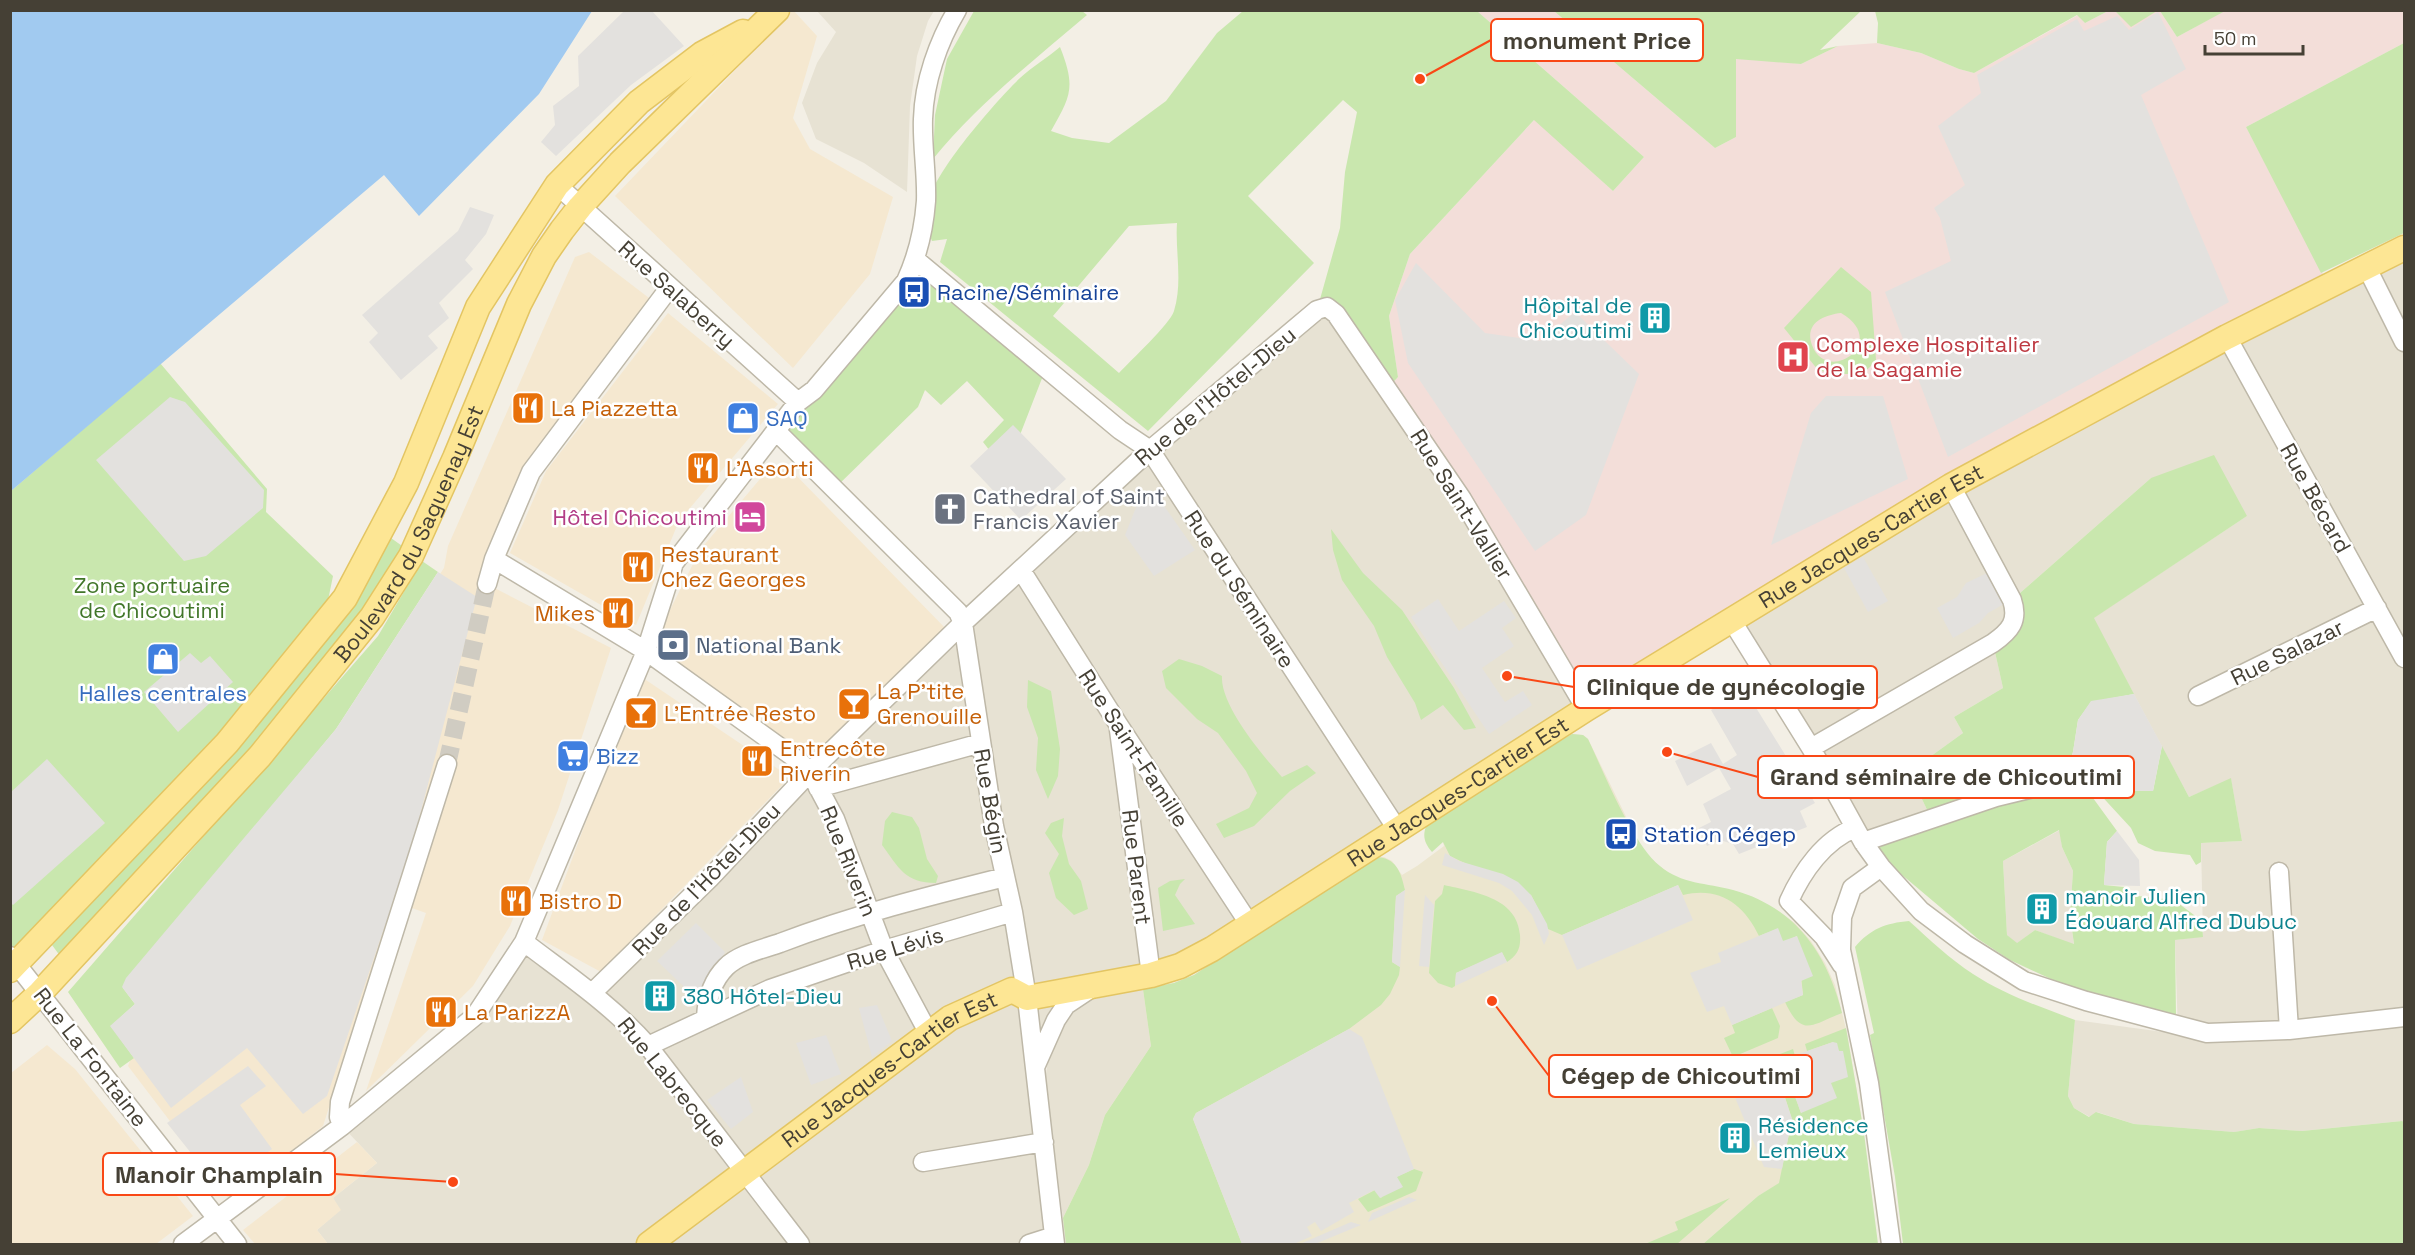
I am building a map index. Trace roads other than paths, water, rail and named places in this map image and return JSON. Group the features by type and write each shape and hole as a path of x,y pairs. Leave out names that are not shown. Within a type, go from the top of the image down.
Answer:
{"main road":[{"name":"Boulevard du Saguenay Est","path":"13,963 227,744 345,598 406,483 478,307 557,185 639,102 702,54 772,15"},
{"name":"Boulevard du Saguenay Est","path":"10,1021 40,993 260,756 372,617 411,556 455,458 519,304 544,256 580,207 620,164 772,15"},
{"name":"Rue Jacques-Cartier Est","path":"649,1245 950,1018 1012,990 1027,998 1151,975 1180,966 1212,950 1586,709 1951,486 2228,337 2404,248"}],"street":[{"path":"183,1245 342,1126 475,1016 524,942 645,651 674,563 798,402 814,390 906,281 916,260 926,202 923,117 934,64 944,32 957,10"},
{"name":"Rue Salaberry","path":"557,185 798,402"},
{"name":"Rue du Séminaire","path":"916,260 1120,430 1150,450 1397,830"},
{"path":"2367,268 2404,342"},
{"path":"487,584 494,560 531,472 670,287"},
{"name":"Rue de l'Hôtel-Dieu","path":"592,993 710,878 810,772 963,623 1150,450 1317,310 1327,307"},
{"name":"Rue Saint-Vallier","path":"1327,307 1336,314 1462,499 1586,709"},
{"name":"Rue Bécard","path":"2228,337 2404,658"},
{"name":"Rue Bégin","path":"776,431 958,612 963,623 981,743 1027,998 1054,1240"},
{"path":"1811,748 1993,643 2013,625 2016,613 2012,600 1951,486"},
{"name":"Rue Riverin","path":"494,560 645,651 799,761 810,772 835,819 884,950 929,1034"},
{"name":"Rue Saint-Famille","path":"1021,570 1118,724 1250,925"},
{"name":"Rue Salazar","path":"2198,696 2377,608"},
{"path":"1732,621 1811,748 1859,835 1881,867 1921,911 1965,944 2024,981 2086,1001 2208,1034 2289,1030 2404,1017"},
{"name":"Rue Parent","path":"1118,724 1151,975"},
{"path":"818,788 981,743"},
{"path":"342,1126 339,1117 340,1102 447,764"},
{"path":"1843,967 1824,937 1789,901 1797,885 1823,851 1842,833 1859,835 1996,797 2083,776"},
{"path":"1881,867 1852,888 1842,917 1843,967 1869,1083 1891,1245"},
{"path":"2278,872 2289,1030"},
{"path":"706,1017 707,1000 712,987 726,967 742,957 870,912 1005,877"},
{"name":"Rue Lévis","path":"648,1046 770,989 884,950 1013,912"},
{"name":"Rue Labrecque","path":"524,942 618,1014 648,1046 800,1245"},
{"name":"Rue La Fontaine","path":"13,963 40,993 237,1245"},
{"path":"1035,1066 1056,1020 1066,1005 1097,985"},
{"path":"923,1162 1044,1142"},
{"path":"1029,1245 1054,1240"}],"water":[{"path":"11,10 592,11 539,94 419,216 384,175 11,491"}],"tunnel":[{"path":"447,764 487,584"}],"place":[{"name":"monument Price","path":"1420,79"},
{"name":"Racine/Séminaire","path":"914,292"},
{"name":"Hôpital de Chicoutimi","path":"1655,318"},
{"name":"Complexe Hospitalier de la Sagamie","path":"1793,357"},
{"name":"La Piazzetta","path":"528,408"},
{"name":"SAQ","path":"743,418"},
{"name":"L'Assorti","path":"703,468"},
{"name":"Cathedral of Saint Francis Xavier","path":"950,509"},
{"name":"Hôtel Chicoutimi","path":"750,517"},
{"name":"Restaurant Chez Georges","path":"638,567"},
{"name":"Mikes","path":"618,613"},
{"name":"National Bank","path":"673,645"},
{"name":"Halles centrales","path":"163,659"},
{"name":"Clinique de gynécologie","path":"1507,676"},
{"name":"La P’tite Grenouille","path":"854,704"},
{"name":"L'Entrée Resto","path":"641,713"},
{"name":"Grand séminaire de Chicoutimi","path":"1667,752"},
{"name":"Bizz","path":"573,756"},
{"name":"Entrecôte Riverin","path":"757,761"},
{"name":"Station Cégep","path":"1621,834"},
{"name":"Bistro D","path":"516,901"},
{"name":"manoir Julien Édouard Alfred Dubuc","path":"2042,909"},
{"name":"380 Hôtel-Dieu","path":"660,996"},
{"name":"Cégep de Chicoutimi","path":"1492,1001"},
{"name":"La ParizzA","path":"441,1012"},
{"name":"Résidence Lemieux","path":"1735,1138"},
{"name":"Manoir Champlain","path":"453,1182"}],"park label":[{"name":"Zone portuaire de Chicoutimi","path":"152,598"}]}
